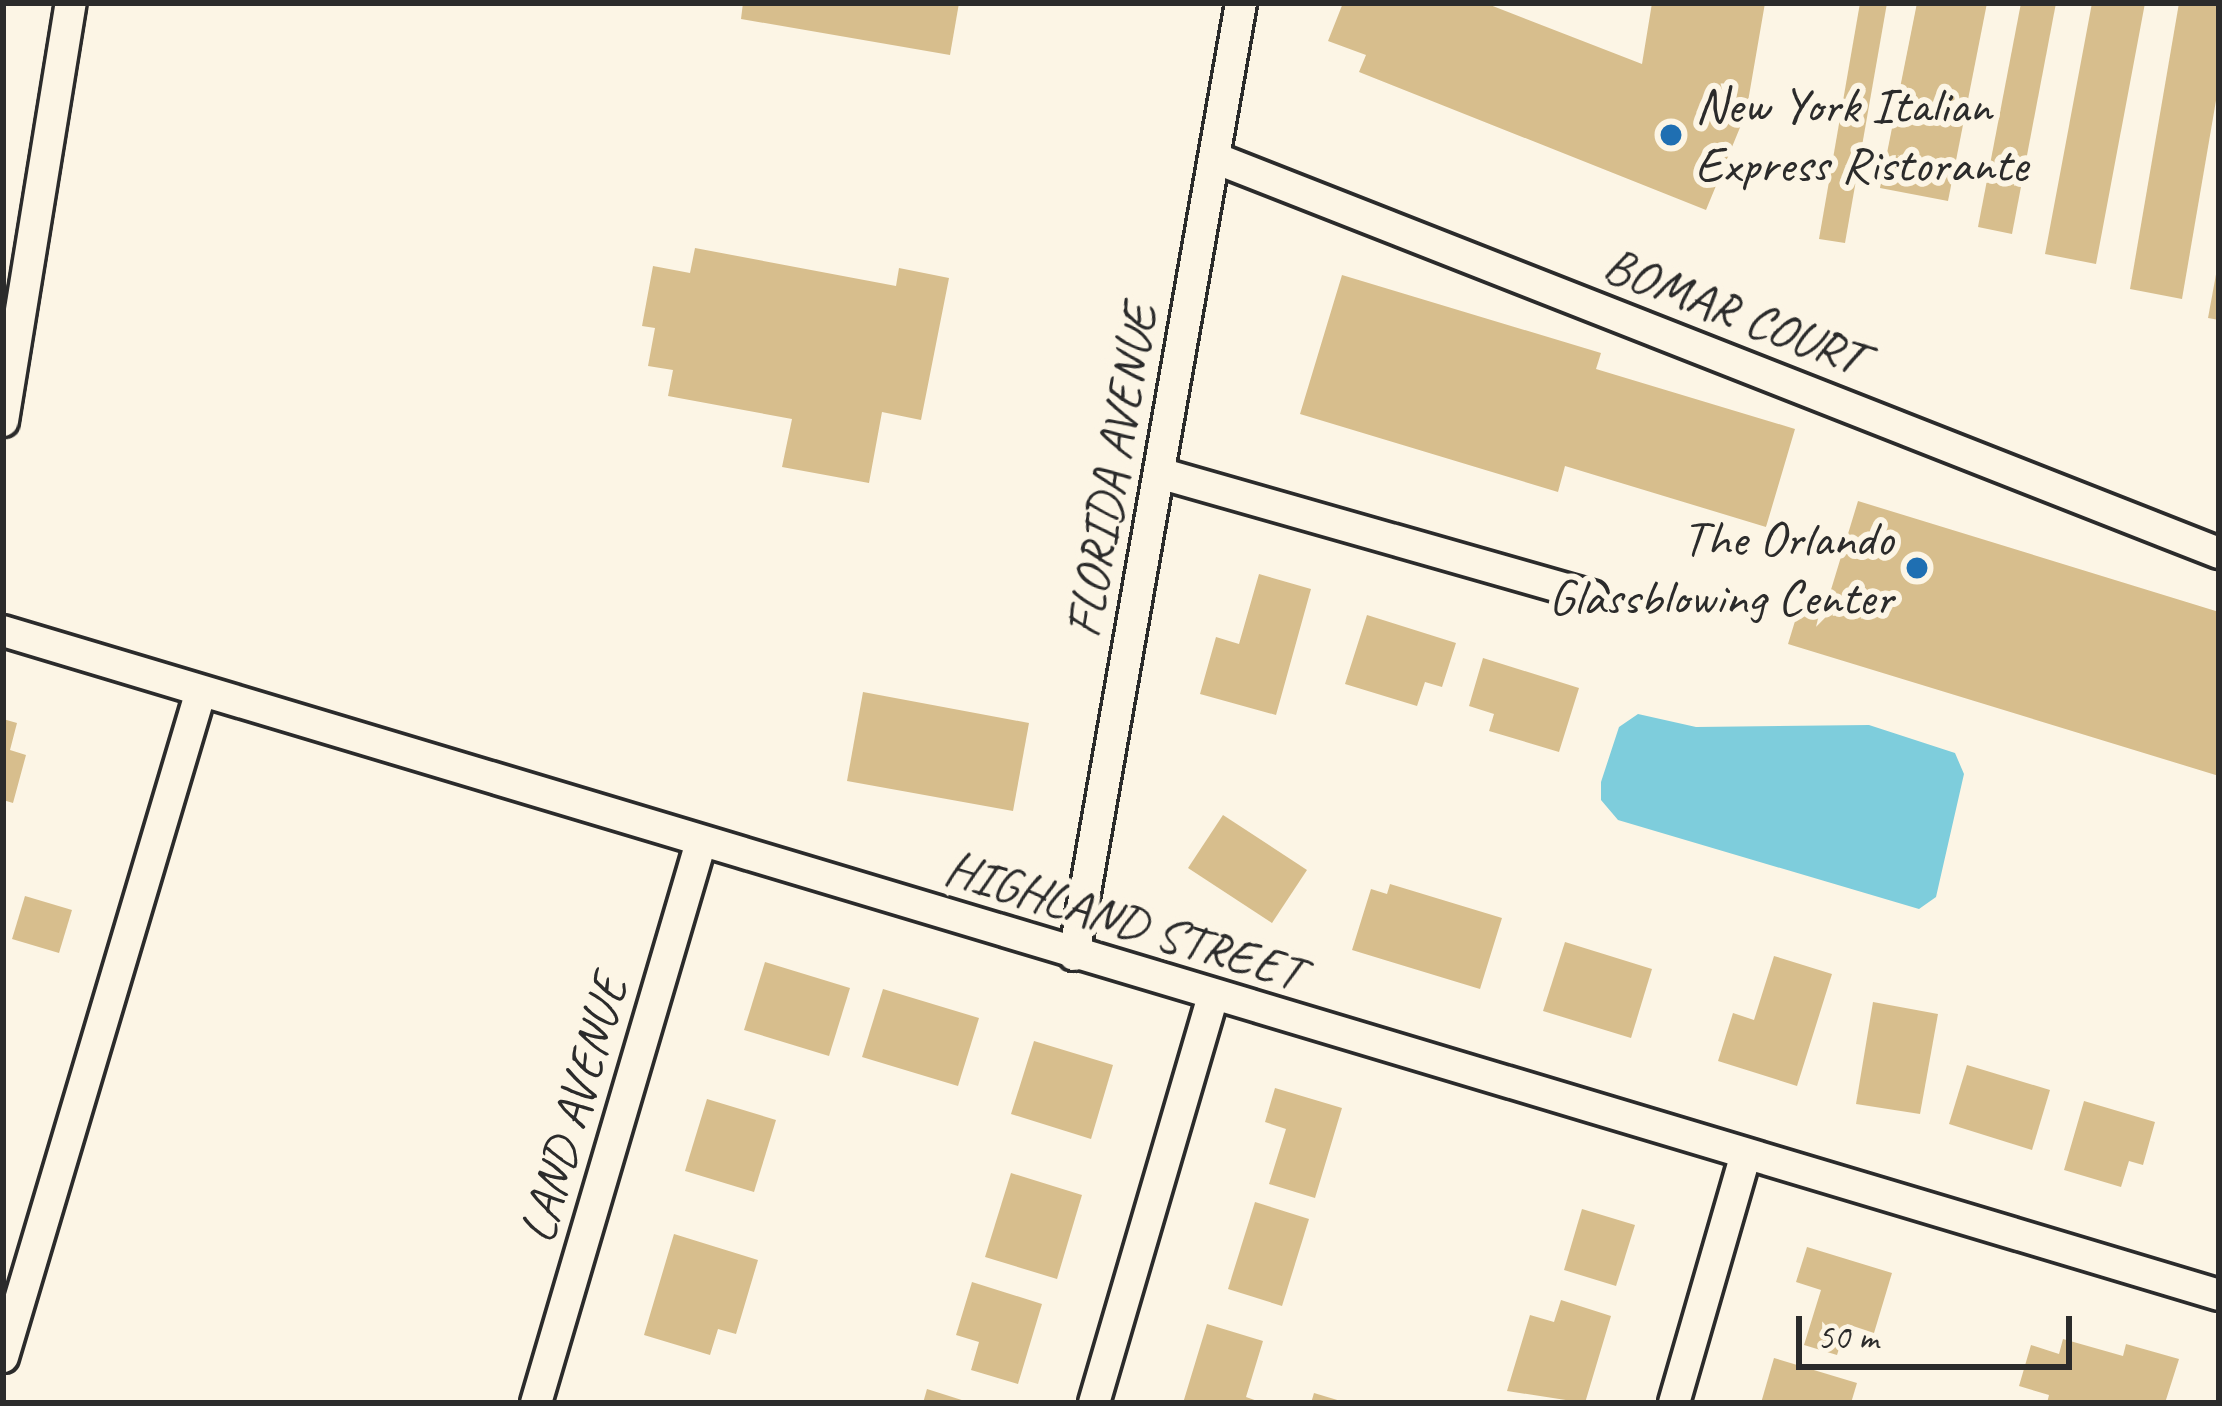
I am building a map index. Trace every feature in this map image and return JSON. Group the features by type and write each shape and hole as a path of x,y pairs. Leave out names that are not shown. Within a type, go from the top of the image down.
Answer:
{"street":[{"path":"3,421 16,253 71,3"},
{"name":"FLORIDA AVENUE","path":"1074,955 1241,3"},
{"name":"BOMAR COURT","path":"1215,158 2219,554"},
{"path":"1159,473 1592,596"},
{"name":"HIGHLAND STREET","path":"3,631 200,694 2219,1294"},
{"path":"3,1357 200,694"},
{"name":"LAND AVENUE","path":"536,1403 701,842"},
{"path":"1094,1403 1213,997"},
{"path":"1674,1403 1745,1156"}],"water":[{"path":"1638,714 1696,727 1869,725 1955,753 1964,774 1936,897 1919,909 1618,820 1601,800 1601,782 1619,727"}],"building":[{"path":"743,3 959,3 950,55 741,19"},
{"path":"1343,3 1485,3 1642,64 1652,3 1765,3 1746,113 1706,210 1359,72 1366,55 1328,41"},
{"path":"1860,3 1887,3 1845,243 1819,239"},
{"path":"1917,3 1987,3 1948,201 1880,188"},
{"path":"2021,3 2056,3 2012,234 1978,227"},
{"path":"2092,3 2145,3 2096,264 2045,254"},
{"path":"2179,3 2219,3 2219,83 2182,299 2130,289"},
{"path":"695,248 896,286 899,268 949,278 921,420 882,412 869,483 782,467 792,419 668,396 673,370 648,366 655,328 642,326 653,266 690,273"},
{"path":"2219,269 2219,320 2208,318"},
{"path":"1342,275 1601,353 1596,369 1795,429 1766,527 1565,466 1558,492 1300,414"},
{"path":"1858,501 2219,612 2219,776 1788,644 1799,608 1823,616"},
{"path":"1259,574 1311,589 1276,715 1200,694 1216,637 1239,644"},
{"path":"1367,615 1456,643 1442,687 1425,682 1417,706 1345,684"},
{"path":"1483,658 1579,688 1559,752 1489,731 1494,714 1469,706"},
{"path":"863,692 1029,723 1013,811 847,781"},
{"path":"3,719 17,723 10,750 26,755 13,803 3,800"},
{"path":"1223,815 1307,870 1272,923 1188,868"},
{"path":"1390,884 1502,918 1480,989 1352,950 1371,889 1387,894"},
{"path":"25,896 72,910 59,953 12,939"},
{"path":"1565,942 1652,969 1631,1038 1543,1011"},
{"path":"1774,956 1832,974 1797,1086 1718,1061 1733,1013 1754,1020"},
{"path":"765,962 850,988 829,1056 744,1030"},
{"path":"883,989 979,1018 958,1086 862,1057"},
{"path":"1873,1002 1938,1014 1920,1114 1856,1104"},
{"path":"1034,1041 1113,1065 1091,1139 1011,1114"},
{"path":"1967,1065 2050,1090 2032,1150 1949,1124"},
{"path":"1275,1088 1342,1108 1315,1198 1269,1184 1286,1129 1265,1122"},
{"path":"707,1099 776,1120 754,1192 685,1171"},
{"path":"2084,1101 2155,1122 2143,1165 2129,1161 2121,1187 2064,1170"},
{"path":"1011,1173 1082,1195 1057,1279 985,1257"},
{"path":"1255,1202 1309,1219 1282,1306 1228,1289"},
{"path":"1582,1209 1635,1225 1616,1286 1564,1270"},
{"path":"674,1234 758,1260 736,1334 718,1329 710,1355 644,1335"},
{"path":"1807,1247 1892,1273 1874,1333 1847,1324 1837,1355 1804,1345 1821,1290 1796,1282"},
{"path":"972,1282 1042,1304 1018,1384 971,1370 979,1342 956,1335"},
{"path":"1561,1300 1611,1316 1585,1403 1507,1391 1530,1315 1554,1322"},
{"path":"1207,1324 1263,1341 1246,1397 1263,1403 1183,1403"},
{"path":"2063,1339 2123,1356 2126,1344 2179,1359 2165,1403 2047,1403 2049,1395 2019,1386 2031,1345 2059,1354"},
{"path":"1774,1358 1857,1383 1851,1403 1761,1403"},
{"path":"927,1389 968,1402 968,1403 923,1403"},
{"path":"1314,1393 1344,1402 1344,1403 1311,1403"}],"place":[{"name":"New York Italian Express Ristorante","path":"1671,135"},
{"name":"The Orlando Glassblowing Center","path":"1917,568"}]}
